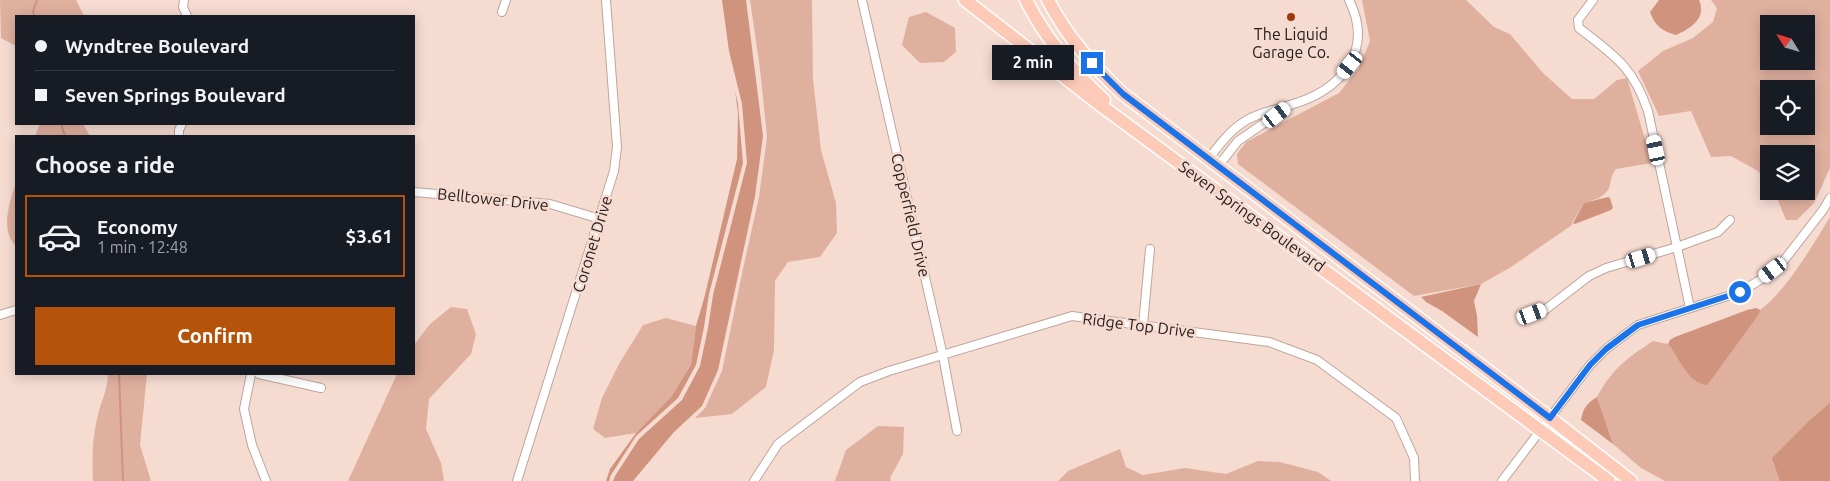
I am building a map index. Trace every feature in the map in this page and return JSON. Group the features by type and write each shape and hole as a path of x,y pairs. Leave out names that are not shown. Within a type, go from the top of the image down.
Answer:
{"main road":[{"name":"Seven Springs Boulevard","path":"965,0 1088,96 1610,481"},
{"path":"1026,0 1043,30 1061,54 1102,97 1241,207"},
{"name":"Seven Springs Boulevard","path":"1048,0 1060,23 1076,44 1103,76 1123,94 1632,481"}],"street":[{"path":"184,0 183,7 187,15"},
{"path":"502,12 506,0"},
{"name":"Coronet Drive","path":"517,481 614,171 617,147 606,0"},
{"name":"Copperfield Drive","path":"862,0 943,356 957,431"},
{"path":"1214,162 1238,141 1291,105 1330,86 1350,65 1356,51 1358,38 1355,13 1349,0"},
{"path":"1594,0 1578,20 1579,28 1627,68 1641,90 1648,111 1690,308"},
{"path":"1214,162 1228,134 1246,120 1274,108 1291,105"},
{"name":"Belltower Drive","path":"415,192 550,204 600,219"},
{"path":"1502,481 1590,365 1606,349 1638,325 1740,292 1782,263 1808,231 1830,198"},
{"path":"1532,314 1546,309 1589,276 1606,268 1677,247 1718,232 1730,220"},
{"path":"1143,325 1150,250"},
{"path":"0,315 15,310"},
{"name":"Ridge Top Drive","path":"754,481 778,444 860,382 889,371 1072,316 1269,342 1316,360 1396,418 1414,458 1415,481"},
{"path":"251,375 244,409 252,445 266,481"},
{"path":"263,375 321,388"}],"shaded area":[{"path":"0,0 76,0 84,15 15,15 15,45 1,38"},
{"path":"722,0 746,0 763,136 755,196 718,370 702,406 674,432 633,481 613,481 639,439 682,400 700,366 713,295 747,163 742,104 729,51"},
{"path":"750,0 812,0 813,79 821,150 836,203 837,233 820,257 788,262 775,281 774,350 766,387 732,414 695,418 705,408 722,371 759,197 767,137"},
{"path":"1362,0 1466,0 1494,27 1510,34 1543,73 1572,99 1594,99 1617,80 1627,78 1652,163 1616,169 1607,191 1598,198 1584,203 1572,225 1511,267 1481,284 1414,296 1238,164 1237,154 1246,142 1339,93 1359,68 1370,41"},
{"path":"1659,0 1699,0 1701,12 1692,26 1676,35 1667,32 1654,21 1650,12"},
{"path":"1711,0 1830,0 1830,168 1814,203 1797,220 1786,220 1778,200 1815,200 1815,145 1760,145 1760,174 1731,156 1711,157 1691,111 1659,116 1638,71 1663,51 1693,38 1713,22 1717,8"},
{"path":"926,12 955,28 956,52 944,62 920,63 902,45 909,17"},
{"path":"735,91 738,104 743,163 709,294 696,365 678,398 636,436 609,481 606,481 610,469 636,433 671,397 691,365 696,326 737,159 738,113"},
{"path":"40,125 84,125 89,135 35,135"},
{"path":"15,186 15,245 8,232 7,216"},
{"path":"1608,197 1613,208 1611,210 1575,224 1573,223 1584,203"},
{"path":"1830,217 1830,481 1665,481 1641,468 1613,444 1597,397 1615,371 1653,341 1668,344 1672,349 1759,314 1760,310 1770,302 1789,280"},
{"path":"1481,284 1474,301 1478,337 1421,297"},
{"path":"451,307 467,309 476,334 471,354 429,399 426,429 441,463 444,481 348,481 397,375 415,375 415,344 430,324"},
{"path":"1756,308 1760,310 1759,314 1707,385 1694,380 1689,375 1668,344 1675,337"},
{"path":"666,318 696,326 691,365 671,397 636,433 605,438 593,429 602,398 619,364 643,325"},
{"path":"108,375 147,375 140,445 151,481 93,481 94,435 98,413 107,386"},
{"path":"1597,397 1613,444 1581,420 1586,406"},
{"path":"1830,403 1830,481 1780,481 1772,458"},
{"path":"878,426 904,427 903,454 890,478 891,481 835,481 846,450"},
{"path":"1120,449 1126,467 1143,475 1185,468 1226,474 1258,461 1280,462 1318,472 1331,481 1058,481 1068,471"}],"waterway":[{"path":"34,15 33,11 37,0"},
{"path":"61,125 65,135"},
{"path":"119,375 123,481"}],"place":[{"name":"The Liquid Garage Co.","path":"1291,17"}],"route":[{"path":"1092,63 1123,94 1550,418 1590,365 1606,349 1638,325 1740,292"}]}
